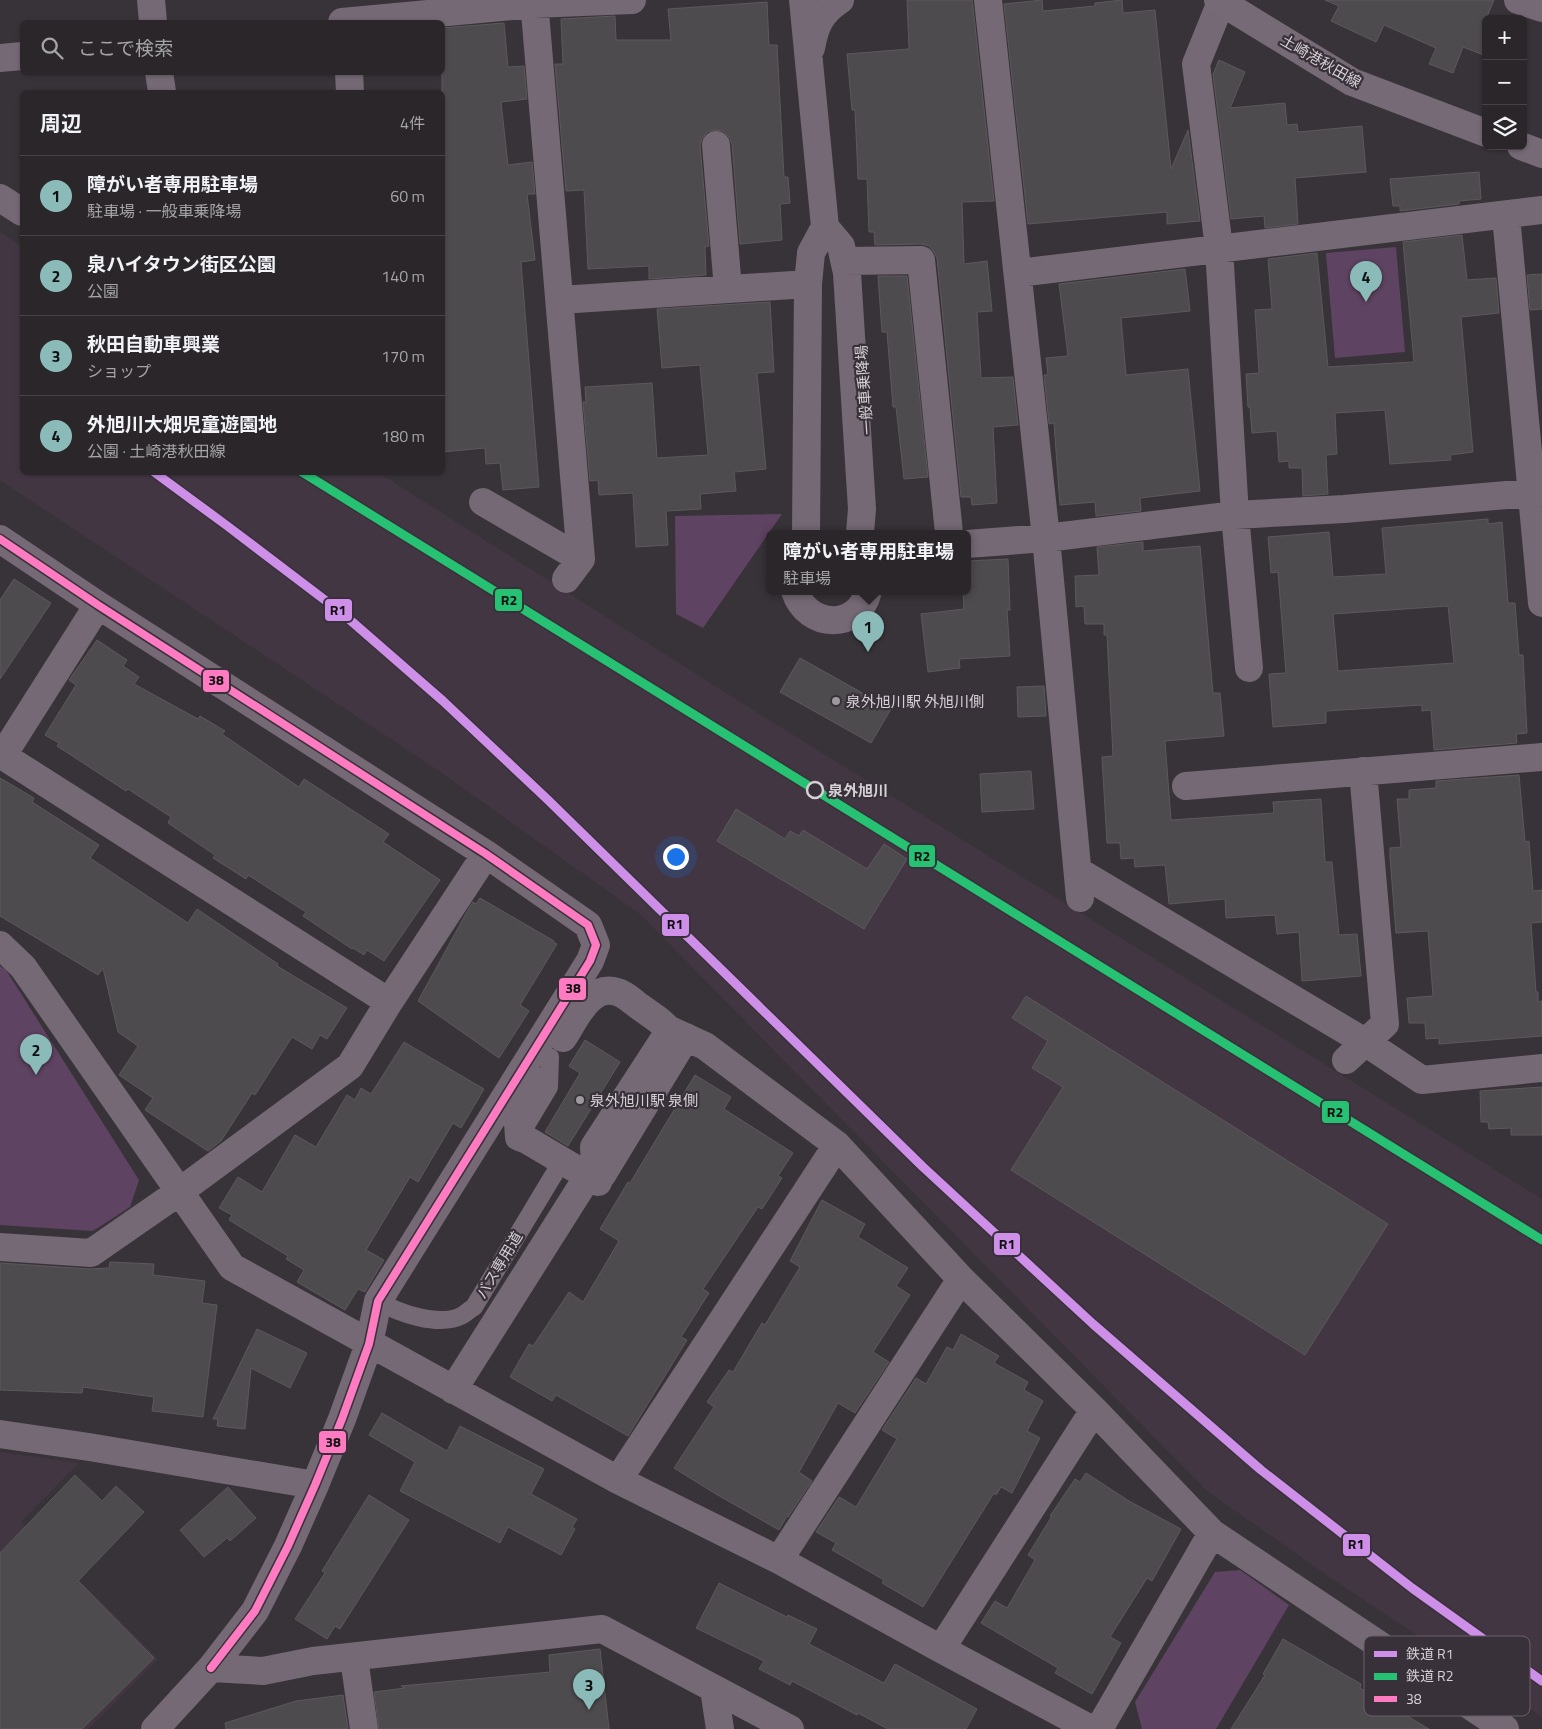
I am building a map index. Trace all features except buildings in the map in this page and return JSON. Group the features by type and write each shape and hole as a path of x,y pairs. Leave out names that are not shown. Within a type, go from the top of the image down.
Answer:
{"main road":[{"name":"土崎港秋田線","path":"1219,1 1352,82 1482,131"},
{"path":"1527,148 1542,154"}],"street":[{"path":"151,0 153,20"},
{"path":"342,0 343,20"},
{"path":"362,20 534,2 632,0"},
{"path":"804,0 825,227 811,252 808,284 806,530"},
{"path":"809,57 816,24 825,12 840,0"},
{"path":"988,0 1046,538 1080,898"},
{"path":"1518,0 1542,8"},
{"path":"1219,1 1196,64 1219,248 1235,515 1249,668"},
{"path":"484,502 573,569 560,300 534,2"},
{"path":"0,58 20,56"},
{"path":"160,75 162,90"},
{"path":"349,75 350,90"},
{"path":"716,145 728,289"},
{"path":"0,198 20,211"},
{"path":"1018,274 1219,248 1506,216 1542,210"},
{"path":"1506,216 1536,492 1542,603"},
{"path":"825,227 842,246 846,267 861,521"},
{"path":"846,267 921,260 949,530"},
{"path":"560,300 808,284"},
{"path":"971,544 1046,538 1235,515 1344,509 1536,492"},
{"path":"0,539 98,605 486,854 588,924 596,945 590,961 385,1305 316,1485 255,1611 211,1668 155,1729"},
{"path":"797,595 798,600 806,610 816,617 829,620 841,619 852,615 861,607 866,595"},
{"path":"98,605 1,755 389,1002"},
{"path":"1186,786 1542,757"},
{"path":"1356,1051 1385,1024 1363,771"},
{"path":"0,1247 90,1253 178,1192 350,1066 389,1002 486,854"},
{"path":"1078,870 1356,1051 1422,1080 1542,1068"},
{"path":"0,945 23,967 232,1267 618,1480 779,1560 1091,1729"},
{"path":"590,961 603,990"},
{"path":"385,1305 590,998 603,990 618,992 678,1034 705,1046 837,1145 961,1279 1094,1410 1212,1533 1366,1636"},
{"path":"460,1394 678,1034"},
{"path":"518,1108 519,1137 562,1161 594,1174"},
{"path":"618,1480 837,1145"},
{"path":"779,1560 961,1279"},
{"path":"941,1649 1094,1410"},
{"path":"0,1434 316,1485"},
{"path":"1099,1729 1212,1533"},
{"path":"211,1668 263,1671 312,1662 602,1629 790,1729"},
{"path":"354,1658 364,1729"},
{"path":"714,1689 720,1729"},
{"path":"1486,1716 1505,1729"}],"lane":[{"path":"519,1137 549,1087 550,1057"},
{"name":"バス専用道","path":"385,1305 419,1317 447,1320 460,1316 474,1307 562,1161"}],"shaded area":[{"path":"0,232 20,246 20,475 382,475 753,710 1542,1199 1542,1717 1530,1709 1530,1636 1419,1636 1341,1585 1207,1491 640,914 439,771 0,480"},
{"path":"1396,247 1405,352 1335,358 1326,253"},
{"path":"782,514 771,530 766,530 766,537 703,628 676,614 675,516"},
{"path":"0,966 6,970 139,1180 130,1207 93,1231 0,1225"},
{"path":"0,1452 79,1463 21,1522 158,1659 88,1729 0,1729"},
{"path":"1240,1570 1289,1605 1216,1729 1142,1729 1135,1702 1215,1572"}],"rail line":[{"name":"R1","path":"158,475 342,613 443,701 547,799 923,1167 1093,1324 1261,1470 1412,1588 1479,1636"},
{"name":"R2","path":"307,475 1542,1240"},
{"name":"R1","path":"1530,1672 1542,1681"}],"transit line":[{"name":"38","path":"0,539 98,605 486,854 588,925 596,945 590,961 378,1301 369,1344 342,1419 288,1546 255,1611 211,1668"}],"place":[{"name":"外旭川大畑児童遊園地","path":"1366,302"},
{"name":"障がい者専用駐車場","path":"868,652"},
{"name":"泉外旭川駅 外旭川側","path":"836,701"},
{"name":"泉外旭川","path":"815,790"},
{"name":"泉ハイタウン街区公園","path":"36,1075"},
{"name":"泉外旭川駅 泉側","path":"580,1100"},
{"name":"秋田自動車興業","path":"589,1710"}]}
